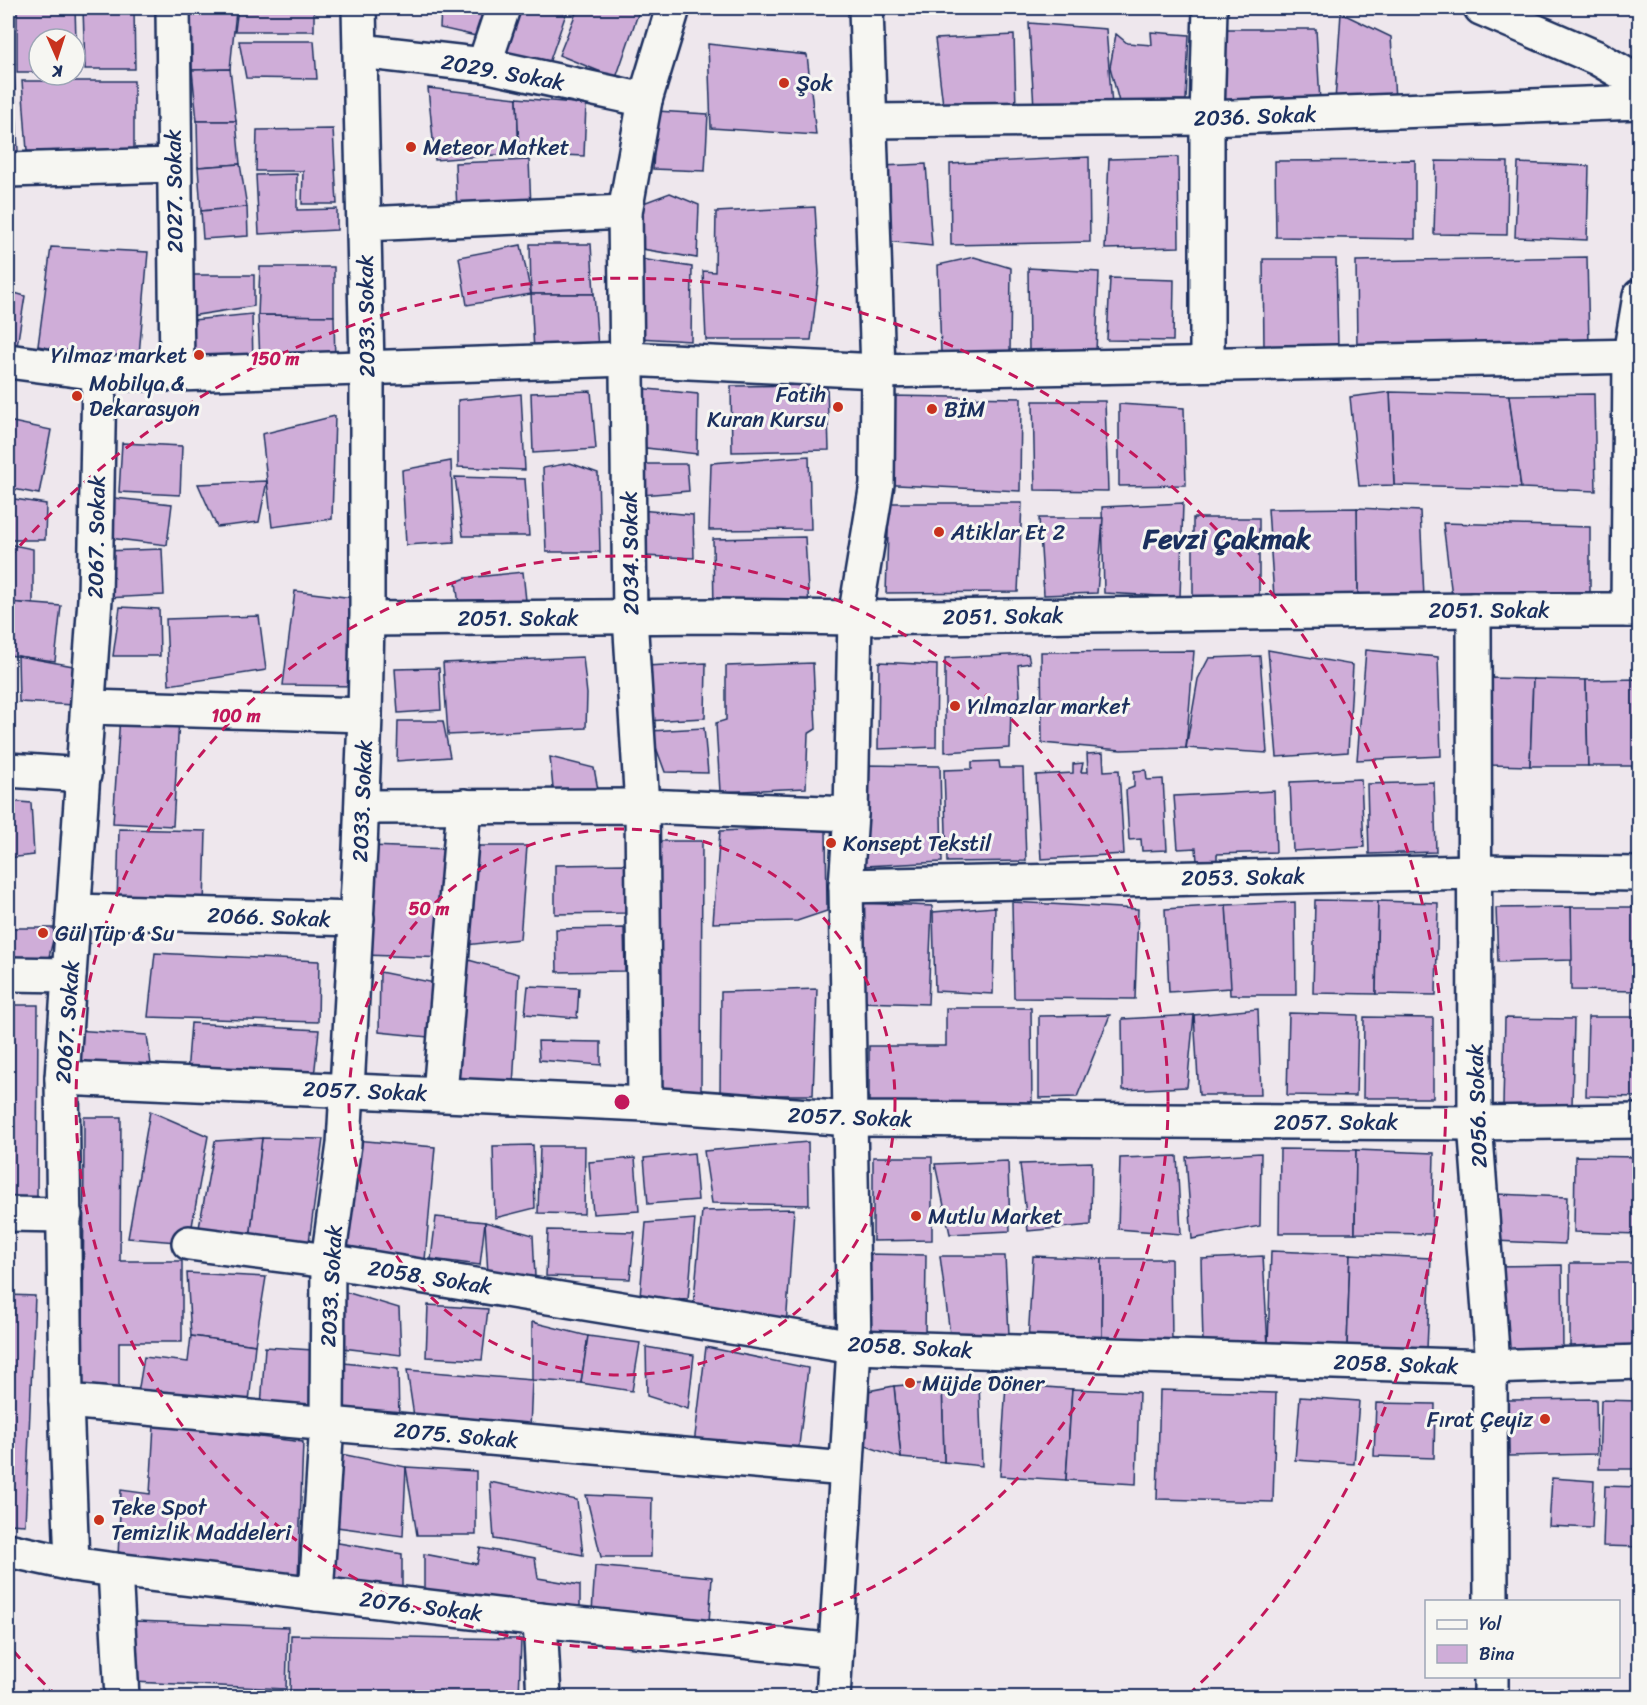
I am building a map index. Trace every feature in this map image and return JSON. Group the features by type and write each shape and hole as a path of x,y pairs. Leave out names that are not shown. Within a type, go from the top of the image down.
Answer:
{"street":[{"name":"2027. Sokak","path":"173,8 177,374"},
{"name":"2033. Sokak","path":"316,1594 327,1424 328,1261 344,1144 357,919 368,619 365,224 359,8"},
{"path":"484,65 503,8"},
{"name":"2034. Sokak","path":"645,1104 642,806 630,617 625,212 645,100 673,8"},
{"path":"833,1698 854,1347 846,886 851,814 855,618 877,484 878,371 866,8"},
{"path":"1207,364 1210,8"},
{"path":"1481,8 1597,58 1640,83"},
{"name":"2029. Sokak","path":"360,51 484,65 645,100"},
{"name":"2036. Sokak","path":"870,121 1208,118 1640,102"},
{"path":"8,170 173,165"},
{"path":"365,224 625,212"},
{"path":"1634,610 1635,355 1640,296"},
{"path":"8,361 99,373 177,374 627,359 878,371 1635,355"},
{"name":"2067. Sokak","path":"72,1564 66,1401 62,1078 95,599 99,373"},
{"name":"2056. Sokak","path":"1474,610 1475,1123 1492,1351 1491,1600"},
{"name":"2051. Sokak","path":"368,619 855,618 1634,610"},
{"path":"88,707 365,715"},
{"path":"8,770 84,775"},
{"path":"440,1094 464,806"},
{"path":"362,807 642,806 851,814"},
{"name":"2053. Sokak","path":"846,886 1475,872 1640,874"},
{"name":"2066. Sokak","path":"74,911 357,919"},
{"path":"8,974 69,975"},
{"name":"2057. Sokak","path":"62,1078 645,1104 851,1119 1475,1123 1640,1121"},
{"path":"8,1214 65,1215"},
{"name":"2058. Sokak","path":"189,1243 328,1261 854,1347 1491,1367 1640,1362"},
{"name":"2075. Sokak","path":"66,1401 846,1469"},
{"name":"2076. Sokak","path":"8,1550 72,1564 316,1594 836,1651"},
{"path":"115,1569 122,1698"},
{"path":"540,1620 544,1698"},
{"path":"1491,1678 1491,1698"}],"building":[{"path":"17,8 75,8 76,27 27,27 27,72 17,72"},
{"path":"83,8 134,9 135,69 87,69 87,27 84,27"},
{"path":"191,8 236,11 230,69 192,70"},
{"path":"238,8 314,8 314,31 235,31"},
{"path":"441,8 492,8 485,38 440,28"},
{"path":"517,8 568,8 549,63 498,56"},
{"path":"578,8 640,8 616,78 559,55"},
{"path":"8,11 11,11 18,151 8,151"},
{"path":"1341,13 1391,37 1395,99 1335,101"},
{"path":"1029,23 1106,29 1112,106 1034,108"},
{"path":"1222,29 1316,29 1320,102 1221,106"},
{"path":"1151,32 1189,35 1186,100 1119,102 1110,67 1116,34 1127,43 1152,45"},
{"path":"1014,35 1016,109 944,113 935,39"},
{"path":"239,41 314,41 317,79 246,78"},
{"path":"708,44 807,55 816,135 711,128"},
{"path":"230,69 236,121 197,121 192,70"},
{"path":"22,81 27,81 27,87 87,87 87,81 134,81 134,152 27,151"},
{"path":"428,88 517,98 519,153 435,160"},
{"path":"517,98 586,104 584,156 519,153"},
{"path":"656,111 708,114 705,171 653,169"},
{"path":"197,121 236,121 240,164 198,167"},
{"path":"333,129 337,204 302,204 303,171 256,171 257,130"},
{"path":"1089,157 1090,242 951,245 950,164"},
{"path":"1178,157 1179,247 1105,249 1109,159"},
{"path":"529,160 531,208 457,212 455,163"},
{"path":"1415,160 1415,239 1276,237 1275,161"},
{"path":"1436,161 1508,162 1507,235 1434,234"},
{"path":"1518,163 1589,166 1587,240 1515,237"},
{"path":"240,164 247,207 201,211 198,167"},
{"path":"926,164 932,246 886,241 882,166"},
{"path":"297,174 297,210 337,209 337,230 259,234 256,175"},
{"path":"670,193 699,205 697,258 636,248 638,205"},
{"path":"247,207 248,236 203,239 201,211"},
{"path":"815,207 819,274 811,340 706,340 703,271 715,272 716,212"},
{"path":"530,244 591,244 594,294 531,294"},
{"path":"521,245 531,294 467,305 459,257"},
{"path":"51,247 148,252 138,366 38,346"},
{"path":"974,257 1011,268 1010,353 941,353 938,265"},
{"path":"1587,257 1589,345 1357,349 1356,261"},
{"path":"634,258 692,267 691,341 638,338"},
{"path":"1263,259 1336,259 1338,348 1264,350"},
{"path":"260,267 334,267 334,316 258,315"},
{"path":"1028,268 1099,272 1096,353 1029,352"},
{"path":"184,275 254,275 254,306 184,317"},
{"path":"1110,278 1174,280 1173,341 1107,340"},
{"path":"8,291 25,296 17,346 8,345"},
{"path":"531,294 594,294 598,348 534,352"},
{"path":"252,314 253,367 185,369 183,321"},
{"path":"258,315 334,316 335,365 260,361"},
{"path":"827,385 829,450 732,452 731,386"},
{"path":"637,388 698,394 697,454 638,447"},
{"path":"591,391 596,449 533,453 531,393"},
{"path":"1390,392 1509,395 1521,488 1394,485"},
{"path":"1390,392 1394,485 1359,486 1350,397"},
{"path":"521,394 525,470 458,467 458,400"},
{"path":"1594,394 1596,491 1521,488 1509,395"},
{"path":"888,396 1021,398 1020,491 877,484"},
{"path":"1033,401 1105,401 1108,491 1035,490"},
{"path":"1119,404 1184,408 1186,485 1119,486"},
{"path":"335,416 332,519 272,527 262,434"},
{"path":"8,421 51,430 39,494 8,488"},
{"path":"122,443 182,446 180,495 119,492"},
{"path":"809,456 811,529 709,530 711,463"},
{"path":"451,461 454,542 406,545 402,470"},
{"path":"570,463 598,473 600,552 546,552 543,468"},
{"path":"639,464 687,464 689,491 642,495"},
{"path":"455,477 525,479 529,536 463,536"},
{"path":"267,481 259,522 217,527 198,484"},
{"path":"8,498 46,504 45,540 8,540"},
{"path":"114,498 172,504 167,545 109,538"},
{"path":"889,503 1022,503 1018,592 886,593"},
{"path":"1183,503 1180,597 1104,593 1102,507"},
{"path":"1357,508 1420,511 1424,598 1358,597"},
{"path":"1357,508 1358,597 1274,597 1268,509"},
{"path":"640,510 693,515 694,558 640,556"},
{"path":"1039,518 1103,518 1097,593 1044,595"},
{"path":"1193,518 1259,518 1259,604 1193,603"},
{"path":"1443,523 1590,527 1590,597 1452,596"},
{"path":"805,537 809,608 714,616 713,539"},
{"path":"8,544 33,549 33,604 8,602"},
{"path":"162,549 164,595 106,598 103,551"},
{"path":"523,572 527,610 460,613 456,582 466,578"},
{"path":"295,591 362,599 357,686 283,685"},
{"path":"8,602 61,606 55,661 8,655"},
{"path":"120,607 159,609 160,656 113,656"},
{"path":"259,616 266,670 169,685 166,619"},
{"path":"1268,650 1353,665 1348,752 1277,757"},
{"path":"1366,650 1438,657 1441,756 1357,760"},
{"path":"1194,651 1186,748 1121,750 1042,743 1041,652"},
{"path":"1028,654 1030,663 1018,665 1020,696 1011,703 1010,748 945,752 945,658"},
{"path":"18,656 73,666 74,705 19,702"},
{"path":"1260,656 1267,753 1186,748 1198,679 1209,658"},
{"path":"583,657 587,694 586,728 448,735 443,663"},
{"path":"879,662 937,665 936,747 878,749"},
{"path":"706,663 705,718 646,721 645,666"},
{"path":"813,663 816,729 808,734 806,788 720,792 716,723 726,720 726,666"},
{"path":"439,668 441,710 398,713 395,669"},
{"path":"1490,678 1533,679 1530,766 1488,765"},
{"path":"1533,679 1586,680 1588,766 1530,766"},
{"path":"1640,679 1640,766 1588,766 1586,680"},
{"path":"120,716 179,719 173,826 113,823"},
{"path":"398,721 443,721 450,757 397,761"},
{"path":"704,728 708,773 665,772 650,731"},
{"path":"1103,753 1104,771 1119,770 1124,854 1041,859 1036,775 1073,773 1073,764 1083,763 1081,772 1088,772 1087,754"},
{"path":"550,757 594,768 599,795 554,799"},
{"path":"999,761 1000,768 1023,768 1026,861 947,862 944,770 972,769 972,762"},
{"path":"863,765 940,766 942,862 864,866"},
{"path":"1146,770 1147,780 1163,779 1167,850 1142,851 1141,839 1129,840 1126,790 1134,787 1134,771"},
{"path":"1361,779 1364,847 1293,851 1290,782"},
{"path":"1434,782 1436,852 1369,854 1367,784"},
{"path":"1274,791 1276,852 1217,854 1217,860 1197,861 1196,848 1178,849 1174,796"},
{"path":"8,801 31,803 34,855 8,858"},
{"path":"826,827 827,911 797,921 713,923 720,831"},
{"path":"119,829 206,831 204,906 117,904"},
{"path":"655,841 702,841 701,1095 655,1095"},
{"path":"370,846 450,849 446,958 365,955"},
{"path":"470,846 527,846 520,939 466,945"},
{"path":"626,864 626,913 555,914 555,865"},
{"path":"1315,900 1378,901 1376,994 1313,993"},
{"path":"1378,901 1438,903 1436,995 1376,994"},
{"path":"1012,902 1138,909 1135,999 1014,998"},
{"path":"1295,902 1296,995 1230,995 1226,905"},
{"path":"862,903 932,906 928,1004 858,1002"},
{"path":"1226,905 1231,988 1169,992 1165,909"},
{"path":"995,907 993,994 935,991 933,912"},
{"path":"1571,907 1640,907 1640,991 1571,990"},
{"path":"1571,907 1572,960 1498,962 1496,908"},
{"path":"8,928 56,928 47,965 8,965"},
{"path":"624,928 625,971 557,972 556,929"},
{"path":"155,953 319,961 318,1022 148,1017"},
{"path":"465,959 519,974 513,1088 450,1086"},
{"path":"380,972 435,983 428,1037 379,1032"},
{"path":"528,986 579,988 577,1018 525,1014"},
{"path":"817,989 813,1095 720,1095 721,992"},
{"path":"8,1005 38,1005 37,1197 8,1197"},
{"path":"946,1008 1031,1008 1032,1106 869,1106 869,1046 946,1046"},
{"path":"1258,1009 1261,1095 1199,1095 1194,1015"},
{"path":"1289,1013 1358,1015 1356,1096 1287,1095"},
{"path":"1110,1015 1077,1097 1039,1098 1039,1016"},
{"path":"1194,1015 1187,1087 1123,1090 1122,1019"},
{"path":"1364,1017 1433,1018 1433,1098 1363,1098"},
{"path":"1588,1017 1640,1017 1640,1097 1586,1096"},
{"path":"1505,1018 1574,1019 1572,1107 1503,1105"},
{"path":"191,1023 319,1030 314,1077 187,1074"},
{"path":"75,1030 147,1035 152,1072 70,1074"},
{"path":"538,1041 601,1042 601,1065 539,1060"},
{"path":"150,1111 208,1136 189,1243 128,1238"},
{"path":"84,1117 121,1117 120,1261 182,1261 182,1342 119,1342 119,1391 83,1390"},
{"path":"262,1138 323,1139 309,1242 250,1238"},
{"path":"262,1138 250,1238 198,1233 215,1141"},
{"path":"355,1140 435,1147 425,1260 345,1254"},
{"path":"808,1142 809,1205 712,1203 704,1151"},
{"path":"533,1145 535,1208 495,1218 493,1146"},
{"path":"540,1146 585,1146 584,1214 538,1213"},
{"path":"1280,1149 1356,1150 1355,1233 1279,1233"},
{"path":"1356,1150 1434,1153 1432,1234 1355,1233"},
{"path":"694,1153 698,1200 648,1204 644,1158"},
{"path":"1261,1153 1260,1226 1192,1239 1186,1157"},
{"path":"1177,1156 1181,1234 1118,1229 1120,1158"},
{"path":"1575,1156 1640,1157 1639,1234 1574,1232"},
{"path":"873,1157 932,1157 932,1240 873,1241"},
{"path":"635,1158 639,1211 593,1214 589,1162"},
{"path":"1008,1161 1010,1231 950,1234 935,1164"},
{"path":"1092,1162 1091,1225 1028,1231 1020,1164"},
{"path":"1496,1194 1567,1197 1565,1244 1495,1241"},
{"path":"794,1209 786,1327 693,1310 702,1211"},
{"path":"436,1217 485,1222 480,1265 431,1259"},
{"path":"695,1219 688,1300 640,1297 646,1223"},
{"path":"485,1222 533,1235 535,1277 488,1275"},
{"path":"548,1230 635,1232 630,1279 546,1276"},
{"path":"1271,1251 1350,1254 1347,1348 1268,1346"},
{"path":"864,1254 926,1255 925,1336 864,1335"},
{"path":"1350,1254 1431,1258 1427,1349 1347,1348"},
{"path":"940,1256 1005,1256 1009,1334 950,1334"},
{"path":"1033,1256 1102,1259 1102,1343 1028,1342"},
{"path":"1263,1256 1268,1346 1203,1344 1201,1259"},
{"path":"1102,1259 1171,1259 1172,1343 1102,1343"},
{"path":"1570,1263 1639,1263 1640,1351 1570,1351"},
{"path":"1562,1265 1563,1350 1492,1351 1491,1266"},
{"path":"187,1273 266,1277 255,1345 191,1336"},
{"path":"339,1290 399,1308 401,1355 334,1347"},
{"path":"8,1295 35,1296 25,1525 8,1524"},
{"path":"428,1305 488,1309 482,1360 426,1357"},
{"path":"532,1322 588,1336 581,1383 532,1380"},
{"path":"191,1336 255,1345 249,1402 138,1393 144,1357 188,1362"},
{"path":"588,1336 640,1343 632,1391 581,1383"},
{"path":"265,1347 313,1350 309,1411 261,1408"},
{"path":"646,1347 694,1355 688,1409 647,1396"},
{"path":"706,1347 808,1368 798,1454 694,1444"},
{"path":"335,1362 398,1369 399,1421 332,1413"},
{"path":"407,1370 532,1380 530,1429 415,1423"},
{"path":"942,1382 979,1383 982,1466 944,1462"},
{"path":"942,1382 944,1462 901,1458 894,1386"},
{"path":"1006,1384 1072,1389 1066,1480 1000,1476"},
{"path":"894,1386 901,1458 860,1444 863,1392"},
{"path":"1072,1389 1139,1392 1136,1484 1066,1480"},
{"path":"1160,1390 1276,1393 1273,1502 1157,1499"},
{"path":"1300,1397 1359,1401 1354,1464 1295,1460"},
{"path":"1596,1399 1597,1454 1509,1456 1508,1400"},
{"path":"1601,1400 1640,1401 1640,1469 1599,1469"},
{"path":"1376,1403 1435,1404 1434,1458 1374,1456"},
{"path":"154,1425 303,1442 298,1579 118,1557 121,1490 150,1494"},
{"path":"326,1451 406,1467 403,1536 322,1525"},
{"path":"406,1467 476,1471 476,1535 417,1535"},
{"path":"1552,1478 1594,1481 1592,1528 1549,1526"},
{"path":"490,1482 577,1500 583,1555 494,1539"},
{"path":"1605,1486 1640,1487 1640,1547 1603,1546"},
{"path":"586,1495 652,1498 651,1557 601,1557"},
{"path":"327,1541 402,1554 402,1591 321,1583"},
{"path":"480,1548 535,1558 538,1578 580,1585 580,1607 424,1596 424,1554 477,1564"},
{"path":"595,1566 712,1577 708,1637 592,1612"},
{"path":"136,1621 288,1627 286,1689 133,1682"},
{"path":"291,1635 521,1639 519,1698 290,1695"}],"place":[{"name":"Şok","path":"784,83"},
{"name":"Meteor Matket","path":"411,147"},
{"name":"Yılmaz market","path":"199,355"},
{"name":"Mobilya & Dekarasyon","path":"77,396"},
{"name":"Fatih Kuran Kursu","path":"838,407"},
{"name":"BİM","path":"932,409"},
{"name":"Atiklar Et 2","path":"939,532"},
{"name":"Yılmazlar market","path":"955,706"},
{"name":"Konsept Tekstil","path":"831,843"},
{"name":"Gül Tüp & Su","path":"43,933"},
{"name":"Mutlu Market","path":"916,1216"},
{"name":"Müjde Döner","path":"910,1383"},
{"name":"Fırat Çeyiz","path":"1545,1419"},
{"name":"Teke Spot Temizlik Maddeleri","path":"99,1520"}],"district":[{"name":"Fevzi Çakmak","path":"1227,538"}]}
